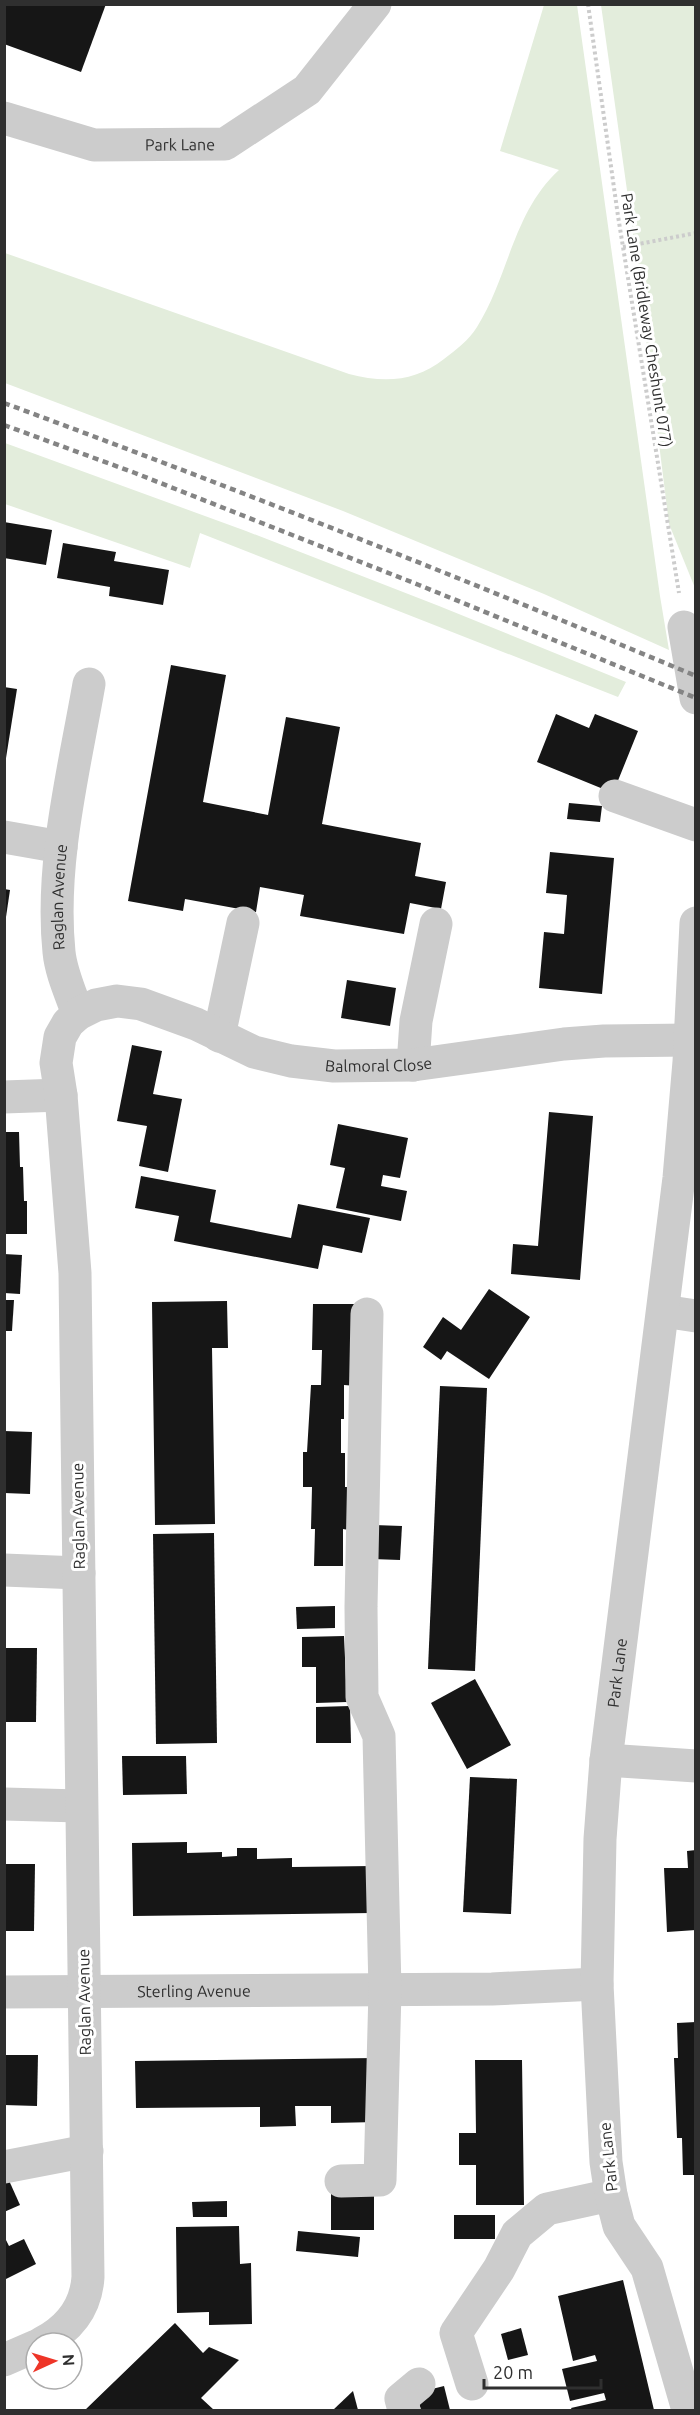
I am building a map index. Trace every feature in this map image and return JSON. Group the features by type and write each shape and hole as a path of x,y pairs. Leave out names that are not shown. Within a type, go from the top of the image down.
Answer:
{"street":[{"name":"Park Lane","path":"4,118 93,145 225,144 307,90 375,4"},
{"path":"684,627 696,698"},
{"name":"Raglan Avenue","path":"62,2331 71,2322 86,2294 88,2277 80,1806 75,1273 61,1095 56,1063 60,1037 68,1023 78,1014 59,954 58,920 61,847 89,684"},
{"path":"615,796 696,825"},
{"path":"4,837 61,847"},
{"path":"219,1036 243,923"},
{"name":"Park Lane","path":"688,2410 647,2268 619,2226 611,2195 603,2116 597,1984 600,1839 606,1760 680,1178 692,1055 696,923"},
{"path":"413,1065 416,1020 436,924"},
{"name":"Balmoral Close","path":"78,1014 96,1005 117,1001 141,1004 196,1024 254,1052 334,1066 413,1065 564,1044 604,1041 692,1055"},
{"path":"4,1097 61,1095"},
{"path":"663,1311 696,1316"},
{"path":"341,2181 380,2180 385,1990 379,1736 362,1697 361,1607 367,1314"},
{"path":"4,1570 79,1573"},
{"path":"606,1760 696,1766"},
{"path":"4,1804 80,1806"},
{"name":"Sterling Avenue","path":"4,1992 492,1989 597,1984"},
{"path":"4,2167 87,2151"},
{"path":"472,2384 456,2333 499,2270 517,2234 547,2209 611,2195"},
{"path":"4,2360 24,2351"}],"path":[{"name":"Park Lane (Bridleway Cheshunt 077)","path":"588,4 623,247 684,627"},
{"path":"623,247 696,233"}],"green space":[{"path":"544,5 577,5 669,650 544,594 343,511 5,383 5,253 349,374 375,379 399,378 433,367 458,348 477,327 497,287 531,205 559,170 500,151"},
{"path":"601,5 695,5 695,588 669,524 632,226"},
{"path":"5,443 246,531 626,682 618,697 200,533 190,568 5,504"}],"building":[{"path":"4,4 106,4 81,72 4,44"},
{"path":"4,522 52,530 46,565 4,558"},
{"path":"63,543 116,552 114,561 169,570 163,605 109,596 110,587 57,578"},
{"path":"171,665 226,675 203,802 268,815 286,717 340,727 322,824 421,843 415,876 446,882 441,909 410,903 404,934 300,916 304,895 260,887 256,912 185,899 183,911 128,901"},
{"path":"4,687 17,689 6,758 4,758"},
{"path":"556,714 589,728 595,714 638,731 613,793 537,762"},
{"path":"569,803 602,806 600,822 567,819"},
{"path":"550,852 614,858 602,994 539,988 544,932 564,934 567,895 546,893"},
{"path":"4,889 10,890 6,917 4,917"},
{"path":"347,980 396,988 390,1026 341,1018"},
{"path":"132,1045 162,1051 153,1094 182,1099 168,1172 139,1166 147,1126 117,1121"},
{"path":"549,1112 593,1116 580,1280 511,1274 513,1244 538,1246"},
{"path":"338,1124 408,1138 400,1178 383,1175 381,1186 407,1191 401,1221 336,1208 345,1168 330,1165"},
{"path":"4,1132 19,1132 20,1167 23,1167 24,1201 27,1201 27,1234 4,1234"},
{"path":"141,1176 216,1190 210,1222 291,1238 298,1204 370,1218 362,1253 323,1245 318,1269 174,1241 179,1216 135,1208"},
{"path":"4,1254 22,1255 20,1294 4,1293"},
{"path":"489,1289 530,1317 489,1379 447,1351 441,1360 423,1347 443,1317 461,1330"},
{"path":"4,1300 14,1300 12,1331 4,1331"},
{"path":"227,1301 228,1348 212,1348 215,1524 155,1525 152,1302"},
{"path":"313,1304 358,1304 357,1386 344,1385 344,1419 341,1419 341,1453 345,1453 345,1487 349,1487 349,1530 343,1529 343,1566 314,1566 315,1529 311,1529 312,1487 303,1487 303,1452 307,1452 311,1385 321,1385 322,1350 312,1350"},
{"path":"440,1386 487,1388 475,1671 428,1669"},
{"path":"4,1431 32,1432 30,1494 4,1493"},
{"path":"374,1525 402,1526 400,1560 372,1559"},
{"path":"214,1533 217,1743 156,1744 153,1534"},
{"path":"335,1606 335,1628 297,1629 296,1607"},
{"path":"344,1636 347,1702 316,1703 316,1667 302,1667 302,1637"},
{"path":"4,1648 37,1648 36,1722 4,1722"},
{"path":"475,1679 511,1745 467,1769 431,1703"},
{"path":"350,1706 351,1743 316,1743 316,1707"},
{"path":"122,1756 186,1756 187,1794 123,1795"},
{"path":"470,1777 517,1779 511,1914 463,1912"},
{"path":"187,1842 187,1853 222,1852 222,1857 237,1856 237,1848 257,1848 257,1859 292,1858 292,1867 373,1866 373,1913 133,1916 132,1843"},
{"path":"696,1850 696,1930 667,1932 664,1868 688,1868 687,1851"},
{"path":"4,1864 35,1864 34,1931 4,1931"},
{"path":"696,2022 696,2175 683,2175 682,2138 677,2138 674,2058 678,2058 677,2023"},
{"path":"4,2055 38,2055 37,2106 4,2105"},
{"path":"376,2058 377,2122 331,2123 331,2106 295,2106 296,2126 260,2127 260,2107 136,2108 135,2061"},
{"path":"475,2060 522,2060 524,2205 476,2205 476,2165 459,2165 459,2133 476,2133"},
{"path":"4,2176 7,2176 20,2205 4,2212"},
{"path":"331,2191 374,2191 374,2230 331,2230"},
{"path":"227,2201 227,2217 193,2217 192,2202"},
{"path":"454,2215 495,2215 495,2239 454,2239"},
{"path":"239,2226 240,2264 251,2263 252,2324 209,2325 209,2312 177,2313 176,2227"},
{"path":"298,2231 360,2237 358,2257 296,2251"},
{"path":"4,2236 9,2246 24,2239 36,2264 6,2279"},
{"path":"623,2280 654,2410 572,2410 571,2408 606,2400 604,2393 570,2401 562,2369 597,2361 595,2355 573,2361 558,2296"},
{"path":"175,2323 203,2353 209,2347 239,2360 201,2398 214,2410 85,2410"},
{"path":"521,2328 528,2355 508,2360 501,2334"},
{"path":"444,2386 450,2410 421,2410 416,2393"},
{"path":"353,2391 358,2410 333,2410"}],"railway":[{"path":"4,403 352,536 696,676"},
{"path":"4,425 135,473 419,585 696,698"}]}
